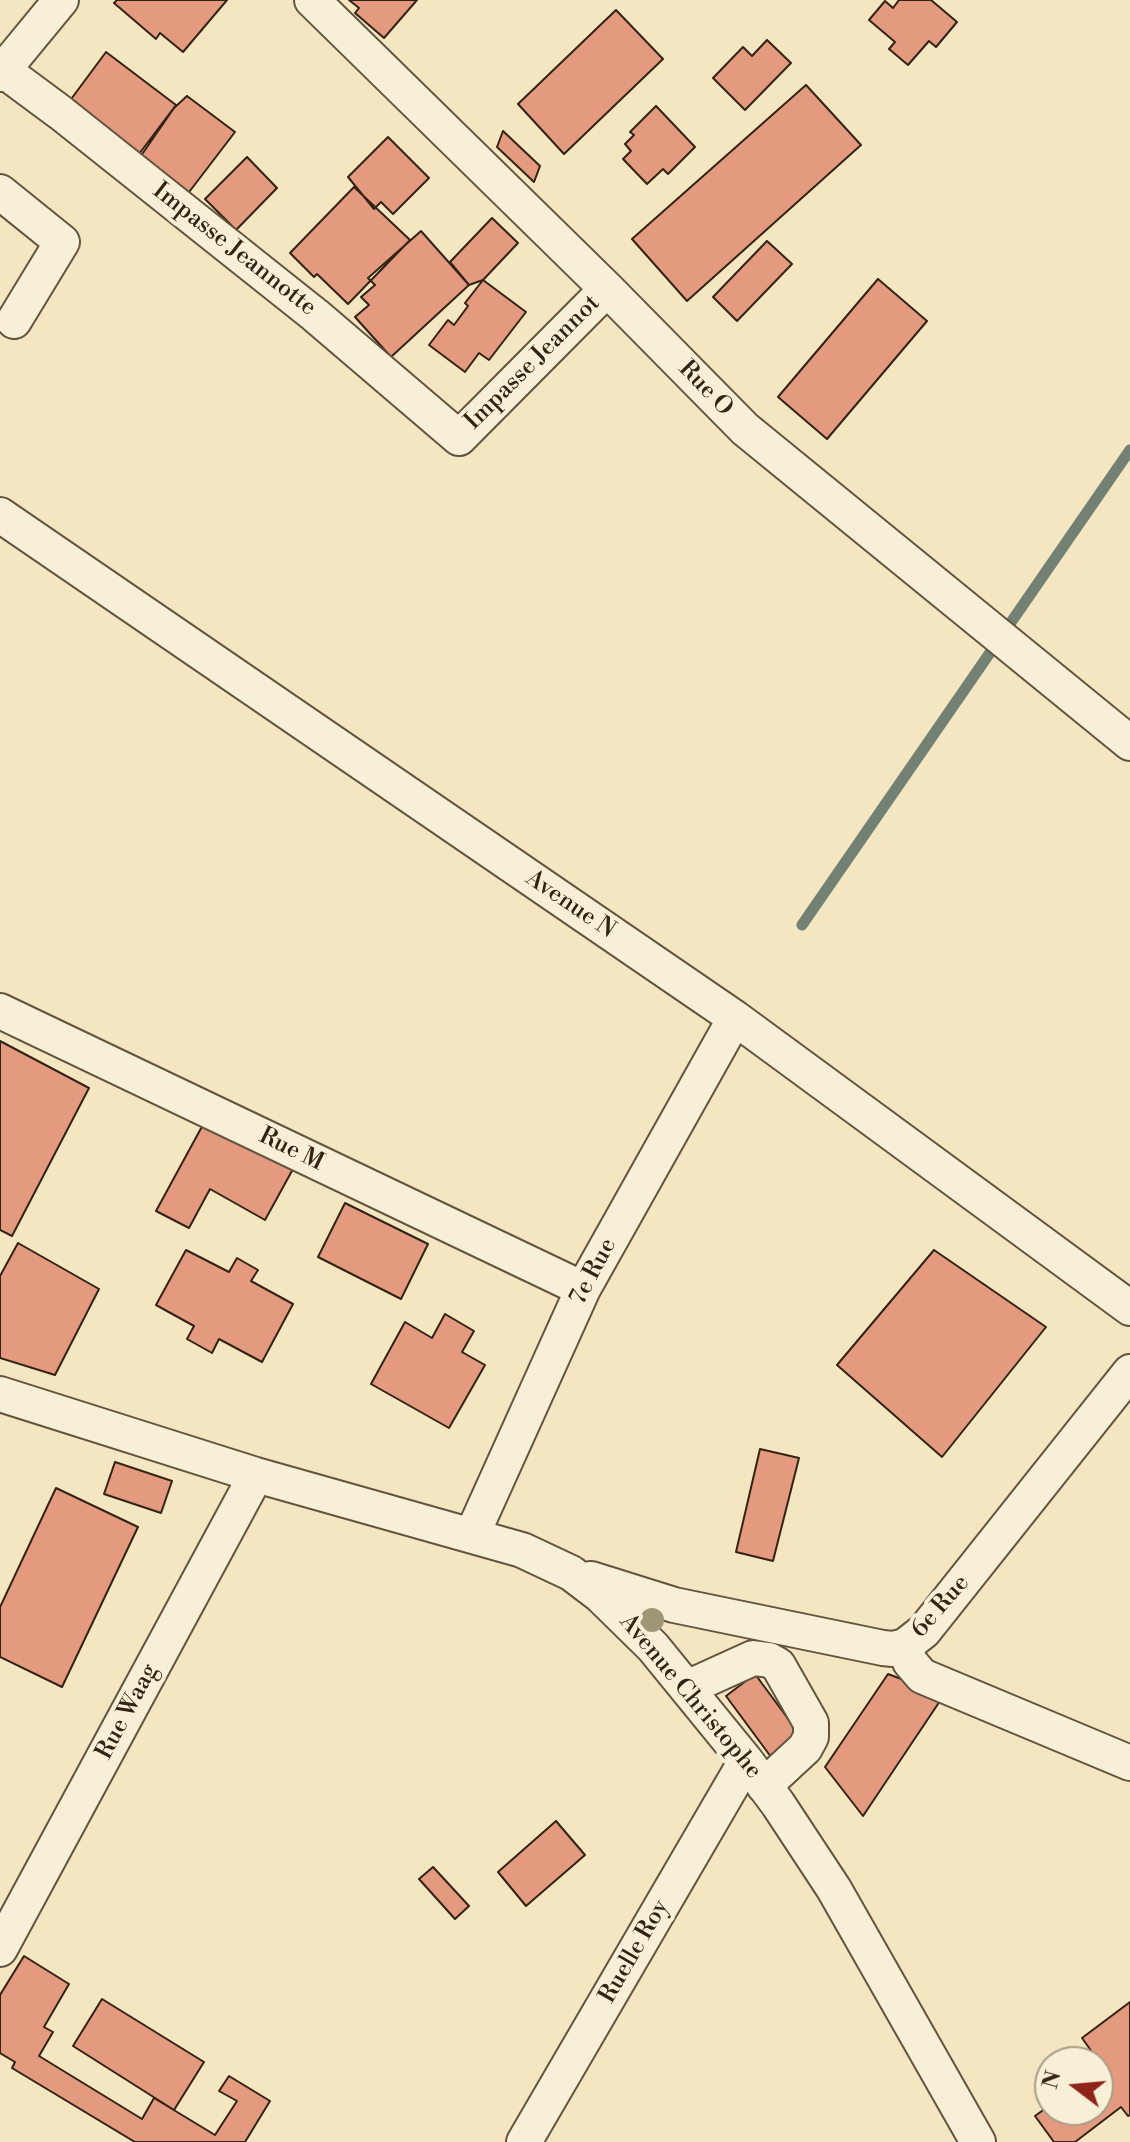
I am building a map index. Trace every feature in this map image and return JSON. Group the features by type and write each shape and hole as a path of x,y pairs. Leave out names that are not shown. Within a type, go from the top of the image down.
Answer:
{"street":[{"path":"1,72 61,0"},
{"name":"Rue O","path":"312,0 745,429 1130,743"},
{"name":"Impasse Jeannotte","path":"1,72 61,113 315,315 459,438"},
{"path":"0,192 62,242 14,321"},
{"name":"Impasse Jeannot","path":"459,438 607,289"},
{"name":"Avenue N","path":"0,515 735,1018 1130,1308"},
{"name":"Rue M","path":"0,1011 583,1289"},
{"name":"7e Rue","path":"472,1535 583,1289 735,1018"},
{"name":"6e Rue","path":"571,1573 674,1605 883,1648 905,1646 924,1631 1130,1372"},
{"name":"Avenue Christophe","path":"0,1394 256,1475 522,1550 571,1573 622,1614 687,1688 755,1774 834,1889 978,2142"},
{"name":"Rue Waag","path":"0,1949 256,1475"},
{"path":"905,1646 910,1662 922,1676 1130,1763"},
{"name":"Ruelle Roy","path":"524,2142 755,1774 805,1748 811,1737 811,1723 778,1665 769,1660 753,1658 687,1688"}],"building":[{"path":"117,0 227,0 183,52 160,33 156,39 114,3"},
{"path":"349,0 417,0 384,38 355,13 359,8"},
{"path":"899,0 931,0 957,22 936,47 929,41 908,65 889,49 895,42 869,20 885,1 893,8"},
{"path":"616,10 663,59 564,154 518,104"},
{"path":"767,40 791,63 745,110 713,78 743,47 752,56"},
{"path":"106,52 176,105 133,162 63,110"},
{"path":"806,85 861,145 687,301 632,239"},
{"path":"187,96 235,132 183,200 136,163 174,108"},
{"path":"656,106 695,147 668,174 663,169 647,184 623,159 631,151 625,144 634,135 630,132"},
{"path":"503,131 540,166 534,182 497,147"},
{"path":"388,137 429,178 393,214 381,202 374,209 348,177"},
{"path":"247,157 277,188 236,230 205,199"},
{"path":"354,187 410,240 348,304 290,253"},
{"path":"492,218 518,243 483,280 469,285 450,262"},
{"path":"421,231 469,285 391,357 355,317 369,305 361,297 375,285 368,278"},
{"path":"767,241 792,264 737,321 713,297"},
{"path":"878,279 927,321 827,439 778,397"},
{"path":"483,280 526,312 489,360 479,353 465,372 429,345 448,320 454,325 468,306 465,303"},
{"path":"0,1041 89,1088 12,1236 0,1230"},
{"path":"205,1121 293,1169 265,1220 210,1189 189,1228 156,1211"},
{"path":"345,1203 428,1244 401,1299 318,1257"},
{"path":"18,1243 99,1289 55,1375 0,1358 0,1276"},
{"path":"186,1250 229,1272 237,1258 258,1270 251,1281 293,1304 262,1362 219,1339 212,1353 187,1339 194,1326 156,1305"},
{"path":"934,1250 1046,1327 942,1457 837,1365"},
{"path":"445,1314 474,1331 462,1352 485,1365 449,1428 371,1384 405,1322 432,1338"},
{"path":"760,1449 799,1458 773,1561 736,1552"},
{"path":"115,1462 172,1481 161,1513 104,1494"},
{"path":"56,1488 138,1527 62,1687 0,1657 0,1607"},
{"path":"755,1674 803,1739 774,1761 726,1696"},
{"path":"888,1674 944,1695 863,1816 825,1767"},
{"path":"556,1821 585,1855 526,1906 498,1872"},
{"path":"433,1867 469,1906 455,1919 419,1879"},
{"path":"24,1956 69,1984 44,2027 53,2032 39,2056 142,2119 154,2098 215,2135 237,2101 219,2091 229,2076 270,2101 245,2142 135,2142 12,2068 15,2062 0,2053 0,1995"},
{"path":"102,1999 204,2062 174,2110 73,2046"},
{"path":"1130,2002 1130,2115 1121,2107 1114,2112 1114,2046 1088,2046 1082,2038"},
{"path":"1042,2126 1096,2126 1075,2142 1054,2142"}],"waterway":[{"path":"802,925 1130,450"}]}
